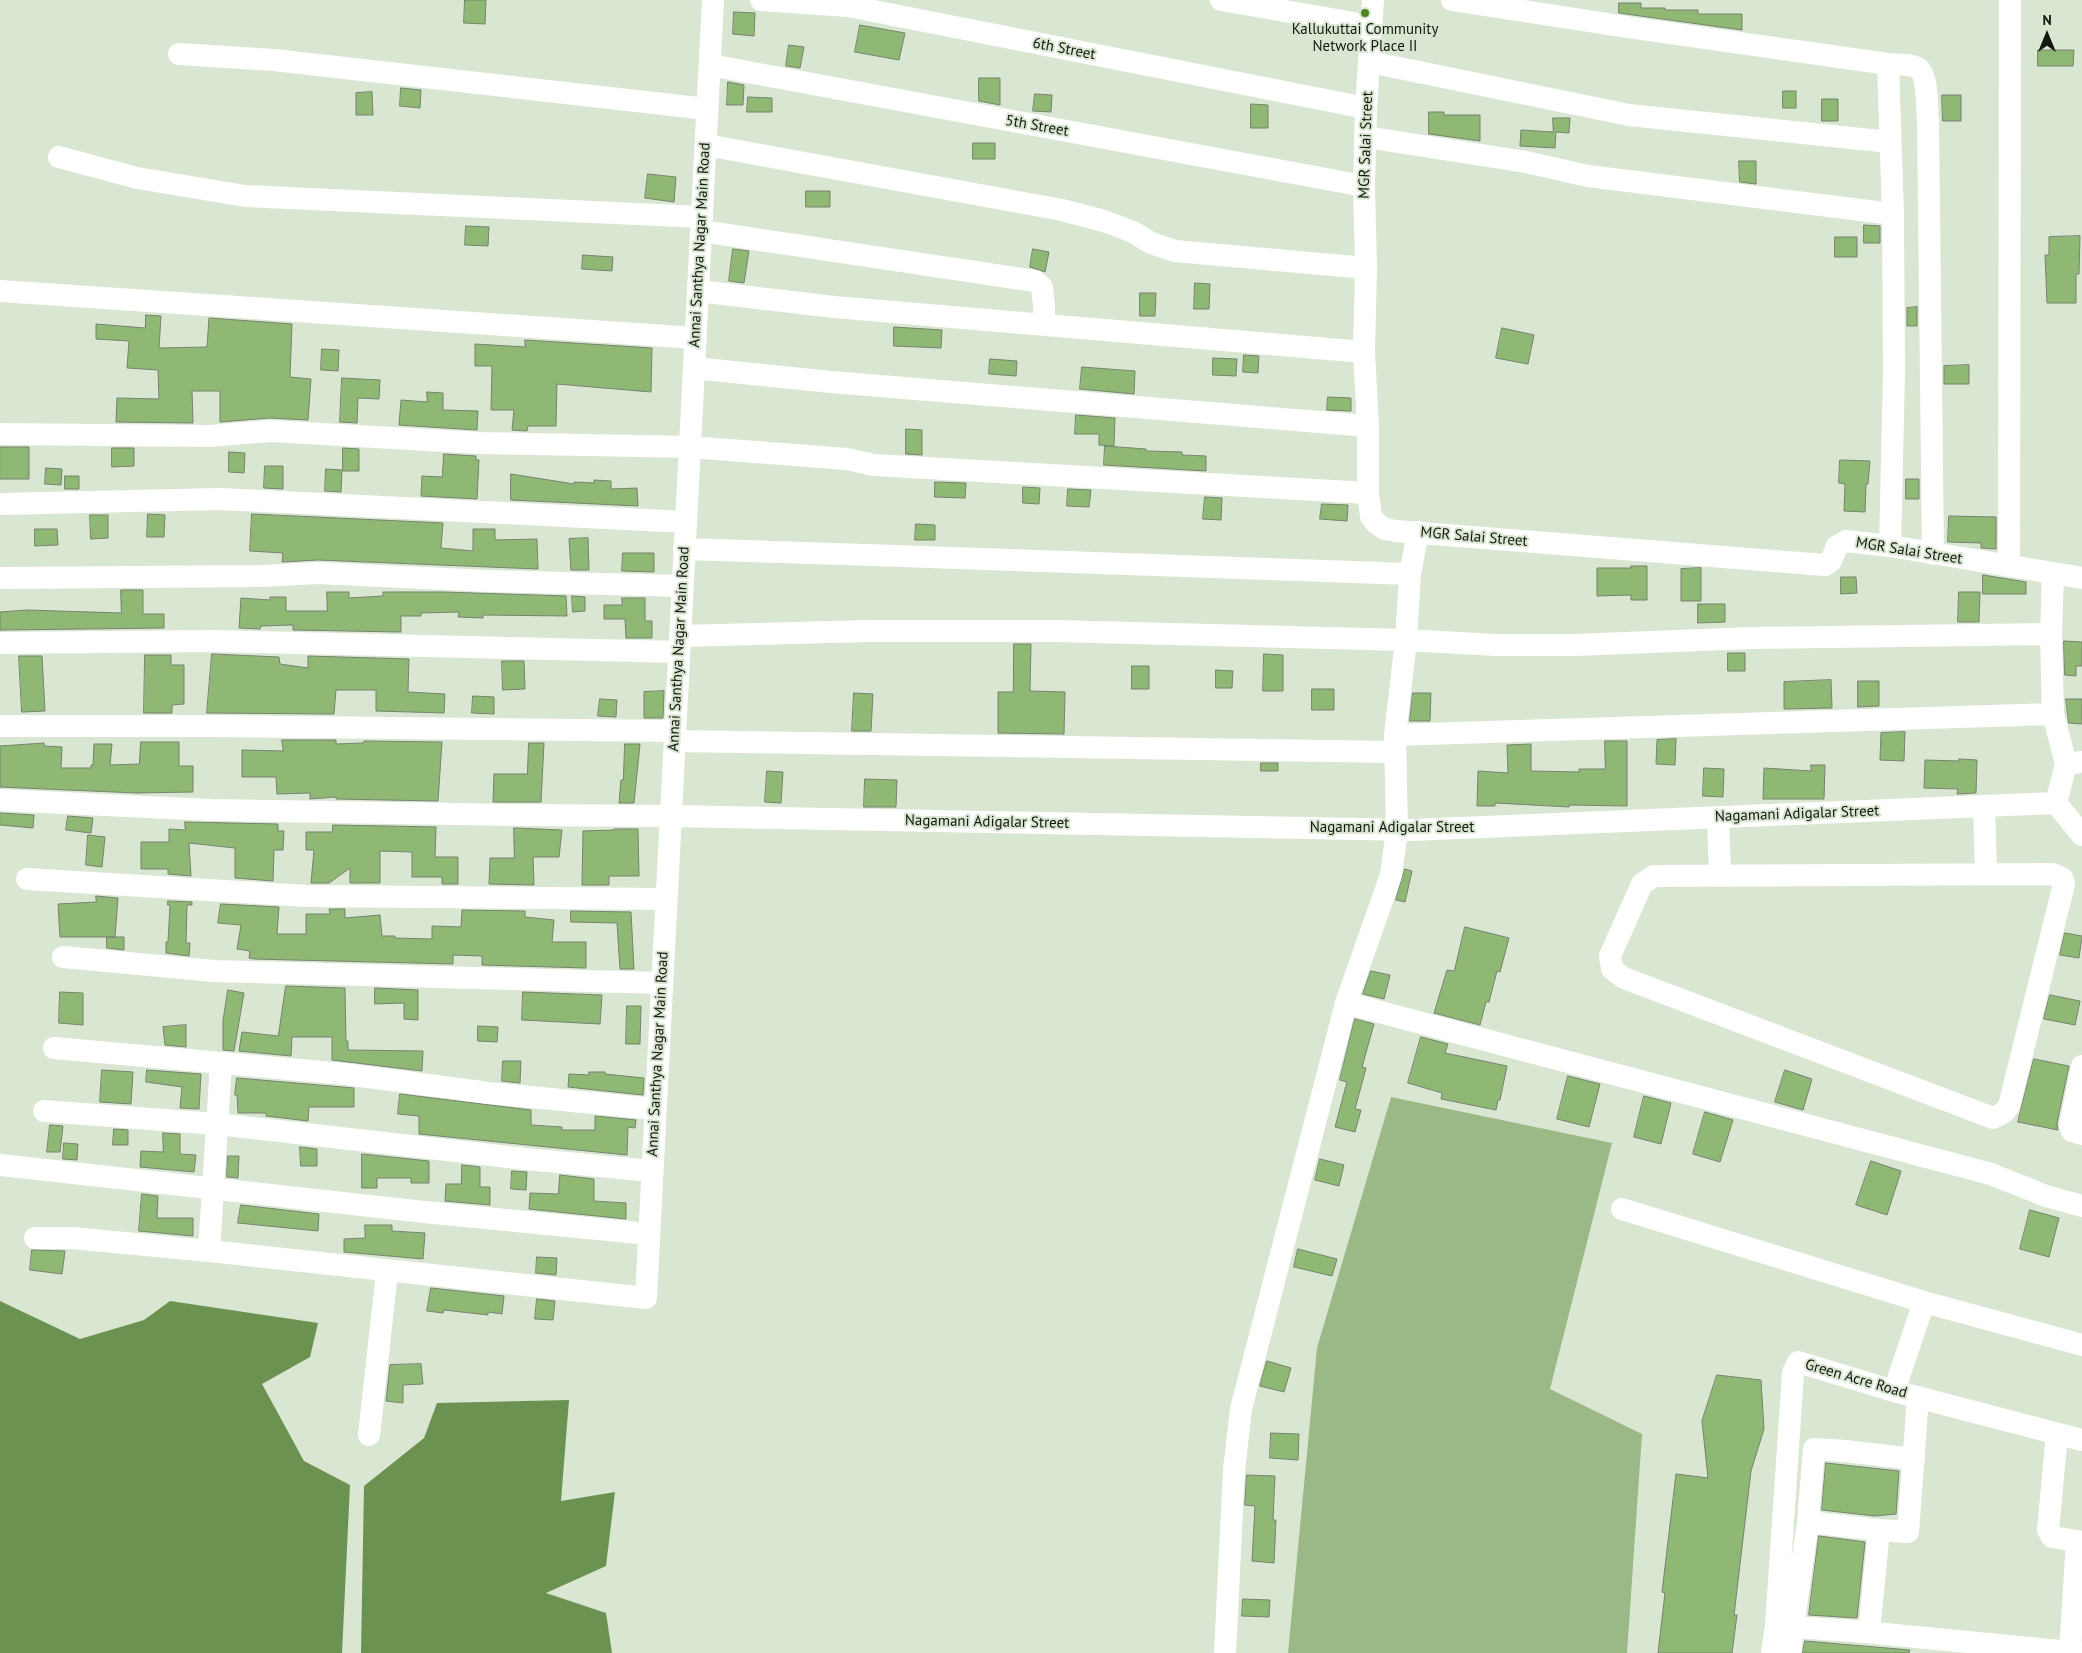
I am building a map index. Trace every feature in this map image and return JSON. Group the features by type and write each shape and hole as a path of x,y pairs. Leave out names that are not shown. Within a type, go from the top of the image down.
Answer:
{"street":[{"name":"Annai Santhya Nagar Main Road","path":"387,1272 646,1298 713,0"},
{"name":"6th Street","path":"761,0 848,6 1366,108"},
{"path":"1221,0 1371,26"},
{"name":"MGR Salai Street","path":"1373,0 1366,108 1364,186 1366,268 1364,352 1368,426 1368,493 1371,516 1376,523 1385,529 1396,532 1418,532 1825,565 1831,561 1837,546 1846,541 1890,546 2082,578"},
{"path":"1452,0 1627,27 1912,66 1918,69 1924,76 1928,122 1933,554"},
{"path":"2010,0 2010,566"},
{"path":"179,54 274,60 707,110"},
{"path":"1370,62 1629,116 1890,142"},
{"path":"1888,64 1893,214 1894,372 1890,546"},
{"name":"5th Street","path":"710,65 1364,186"},
{"path":"1366,137 1526,162 1588,176 1893,214"},
{"path":"706,145 1062,210 1104,221 1175,251 1366,268"},
{"path":"59,157 137,178 245,196 702,224 1035,281 1042,287 1044,325"},
{"path":"0,291 696,338"},
{"path":"698,291 834,307 1364,352"},
{"path":"694,368 830,382 1368,426"},
{"path":"0,434 209,436 270,432 480,443 690,447 847,459 874,465 1368,493"},
{"path":"0,504 221,499 686,522"},
{"path":"1225,1653 1234,1470 1242,1410 1346,1003 1391,875 1397,830 1395,743 1406,640 1410,574 1418,532"},
{"path":"684,549 1165,564 1410,574"},
{"path":"0,578 262,576 317,573 488,581 683,586"},
{"path":"2053,573 2051,634 2053,714 2074,763 2056,803 2082,835"},
{"path":"0,643 213,641 680,644 868,631 1056,631 1406,640 1496,645 1575,645 1752,638 2051,634"},
{"path":"0,726 208,726 675,736 1395,743 2053,714"},
{"name":"Nagamani Adigalar Street","path":"0,800 210,810 670,816 1397,830 2056,803"},
{"path":"1984,806 1986,874"},
{"path":"1718,818 1720,876"},
{"path":"2052,874 2062,878 2064,884 2009,1106 2003,1113 1993,1118 1624,978 1612,970 1610,956 1642,884 1654,876 1720,876 2052,874"},
{"path":"27,879 307,896 666,899"},
{"path":"62,957 214,971 662,983"},
{"path":"1346,1003 1991,1174 2046,1196 2082,1206"},
{"path":"54,1048 345,1074 489,1093 655,1108"},
{"path":"209,1252 221,1064"},
{"path":"2082,1066 2070,1126 2072,1131 2082,1134"},
{"path":"44,1111 218,1124 526,1159 652,1171"},
{"path":"0,1165 649,1234"},
{"path":"1622,1209 1924,1302 2082,1345"},
{"path":"35,1238 72,1238 387,1272 369,1435"},
{"path":"1894,1391 1924,1302"},
{"name":"Green Acre Road","path":"1772,1653 1776,1626 1795,1364 1801,1362 1918,1398 2082,1440"},
{"path":"1808,1522 1908,1532 1918,1398"},
{"path":"1793,1627 1869,1632 1924,1645 2075,1652 2080,1541 2052,1538 2048,1530 2057,1434"},
{"path":"1790,1653 1808,1522 1814,1450 1845,1451 1914,1459"},
{"path":"1869,1632 1879,1530"}],"shaded area":[{"path":"1391,1097 1612,1143 1550,1389 1642,1434 1627,1653 1288,1653 1317,1348"},
{"path":"0,1301 80,1339 144,1320 170,1301 318,1323 310,1357 262,1384 304,1461 350,1485 342,1653 0,1653"},
{"path":"569,1400 561,1501 615,1492 606,1566 546,1593 606,1613 612,1653 361,1653 364,1486 424,1438 437,1403"}],"building":[{"path":"465,0 486,0 485,24 464,23"},
{"path":"1619,3 1641,3 1641,8 1698,10 1698,14 1742,14 1742,30 1619,13"},
{"path":"734,12 755,13 754,36 733,34"},
{"path":"860,25 905,33 899,60 855,52"},
{"path":"789,45 804,47 800,68 786,66"},
{"path":"2038,50 2074,50 2073,66 2038,66"},
{"path":"979,78 1000,78 1000,105 979,101"},
{"path":"728,82 744,85 743,105 727,105"},
{"path":"401,88 421,90 420,108 400,106"},
{"path":"1783,91 1796,91 1796,108 1783,108"},
{"path":"372,92 373,115 356,115 356,93"},
{"path":"1035,94 1052,95 1051,112 1033,111"},
{"path":"1942,95 1961,95 1961,121 1943,121"},
{"path":"748,97 772,98 772,112 747,112"},
{"path":"1822,99 1838,99 1838,121 1822,121"},
{"path":"1251,104 1268,105 1268,128 1251,128"},
{"path":"1429,112 1444,112 1444,115 1480,115 1480,141 1429,134"},
{"path":"1553,118 1570,118 1569,133 1556,132 1555,148 1520,146 1521,130 1553,132"},
{"path":"973,143 995,143 995,159 973,159"},
{"path":"1739,161 1756,161 1756,184 1740,182"},
{"path":"648,174 676,177 674,202 645,198"},
{"path":"806,191 830,191 830,207 806,207"},
{"path":"1864,225 1880,226 1880,243 1864,243"},
{"path":"466,226 489,227 488,246 465,245"},
{"path":"2080,236 2079,274 2076,274 2076,303 2047,303 2045,255 2049,255 2049,237"},
{"path":"1835,237 1857,237 1857,257 1835,257"},
{"path":"733,249 749,251 744,283 729,281"},
{"path":"1033,249 1049,252 1045,272 1030,267"},
{"path":"583,255 613,257 612,271 582,269"},
{"path":"1195,283 1210,284 1209,309 1194,309"},
{"path":"1140,293 1156,293 1155,316 1140,316"},
{"path":"1917,307 1917,326 1907,326 1907,308"},
{"path":"146,315 161,316 159,348 207,347 209,318 292,324 290,377 311,379 308,420 269,418 220,422 220,391 192,391 193,423 116,422 117,398 159,399 158,370 127,368 129,341 96,339 96,324 145,328"},
{"path":"894,327 942,330 941,348 894,346"},
{"path":"1502,328 1534,335 1528,364 1496,358"},
{"path":"525,340 652,348 651,392 557,384 556,426 528,426 527,431 512,430 514,410 491,410 492,366 475,366 475,344 525,347"},
{"path":"322,349 339,350 338,371 321,370"},
{"path":"1244,355 1259,356 1258,373 1243,372"},
{"path":"1213,358 1237,359 1236,376 1213,375"},
{"path":"990,359 1017,361 1016,376 989,374"},
{"path":"1969,365 1969,384 1944,384 1944,366"},
{"path":"1082,367 1135,371 1134,394 1080,389"},
{"path":"342,378 380,380 379,399 358,398 357,423 340,422"},
{"path":"427,392 443,393 443,410 478,411 477,430 399,425 401,400 427,402"},
{"path":"1328,397 1351,398 1351,411 1327,410"},
{"path":"1076,415 1115,418 1114,446 1099,445 1099,434 1075,434"},
{"path":"906,429 922,430 922,455 906,454"},
{"path":"1105,446 1146,449 1146,451 1182,452 1182,455 1206,456 1206,471 1104,465"},
{"path":"0,447 29,447 29,479 0,479"},
{"path":"112,448 134,448 134,466 112,467"},
{"path":"343,448 359,449 359,471 343,471"},
{"path":"229,452 245,453 244,473 229,472"},
{"path":"444,454 476,456 476,460 479,460 477,499 421,496 422,476 442,477"},
{"path":"1840,460 1870,461 1868,484 1866,484 1865,512 1844,511 1845,484 1839,483"},
{"path":"265,466 283,466 283,489 264,488"},
{"path":"46,468 62,469 61,485 45,484"},
{"path":"326,469 342,470 341,492 325,491"},
{"path":"511,474 574,484 574,482 594,483 594,480 611,481 611,489 637,488 638,506 511,500"},
{"path":"65,476 79,476 79,489 65,489"},
{"path":"1906,479 1919,479 1919,499 1906,499"},
{"path":"935,482 966,483 965,498 935,497"},
{"path":"1023,487 1040,488 1039,504 1023,503"},
{"path":"1068,489 1091,490 1089,507 1067,506"},
{"path":"1205,497 1222,498 1221,520 1203,519"},
{"path":"1322,504 1348,505 1347,521 1320,519"},
{"path":"148,514 165,515 164,537 147,537"},
{"path":"252,514 443,523 441,548 473,551 473,529 495,529 495,540 537,539 538,569 318,560 282,562 283,553 250,551"},
{"path":"90,515 108,515 108,538 91,539"},
{"path":"1949,516 1996,517 1996,549 1981,548 1981,543 1948,542"},
{"path":"916,524 935,525 935,540 915,540"},
{"path":"35,529 57,529 58,545 35,546"},
{"path":"588,538 589,570 571,570 569,539"},
{"path":"623,553 654,553 654,572 622,571"},
{"path":"1631,566 1647,566 1647,600 1631,600 1631,595 1597,596 1597,568 1631,568"},
{"path":"1701,568 1701,601 1681,601 1681,569"},
{"path":"1983,575 2026,582 2026,594 1983,594"},
{"path":"1841,577 1856,577 1857,593 1841,594"},
{"path":"121,590 143,590 143,614 164,614 164,628 0,630 0,612 27,610 121,613"},
{"path":"327,592 349,592 349,598 383,596 383,592 566,596 567,616 483,615 483,618 458,617 459,612 421,613 421,616 401,616 401,632 293,630 293,625 261,626 260,629 239,628 241,598 270,600 270,597 286,597 286,611 327,611"},
{"path":"1959,592 1980,592 1979,622 1958,622"},
{"path":"572,596 585,597 585,611 573,612"},
{"path":"622,598 645,598 645,621 652,621 652,638 626,638 625,619 604,619 604,605 622,605"},
{"path":"1698,604 1725,604 1725,622 1698,623"},
{"path":"2064,641 2082,642 2082,666 2076,666 2076,676 2065,675"},
{"path":"1014,644 1031,644 1030,691 1065,692 1064,734 998,733 998,692 1013,692"},
{"path":"1728,653 1745,653 1745,671 1728,671"},
{"path":"212,654 279,657 280,664 308,668 308,656 409,659 408,692 445,694 444,713 376,711 376,690 336,690 334,714 207,713"},
{"path":"1264,654 1283,655 1283,691 1263,691"},
{"path":"145,655 171,655 171,665 184,665 184,704 172,705 172,713 144,713"},
{"path":"19,656 42,656 45,711 22,712"},
{"path":"502,661 524,661 525,689 503,690"},
{"path":"1132,666 1149,666 1149,689 1132,689"},
{"path":"1216,670 1233,671 1232,688 1216,688"},
{"path":"1831,680 1832,708 1784,709 1784,682"},
{"path":"1858,681 1879,681 1879,706 1858,707"},
{"path":"1312,689 1334,689 1334,710 1312,710"},
{"path":"664,691 663,718 644,718 644,692"},
{"path":"854,693 873,694 871,731 852,731"},
{"path":"1413,693 1431,693 1430,721 1410,721"},
{"path":"473,696 494,697 494,714 472,713"},
{"path":"600,699 617,700 616,717 598,716"},
{"path":"2066,699 2082,699 2082,724 2069,723"},
{"path":"1905,732 1904,761 1880,760 1881,733"},
{"path":"1676,739 1675,765 1656,764 1657,740"},
{"path":"282,740 336,740 336,744 363,743 364,741 442,742 438,801 336,799 336,797 310,799 310,793 277,794 276,777 242,777 242,750 283,751"},
{"path":"1605,741 1627,741 1627,806 1569,805 1569,807 1495,803 1495,806 1477,806 1478,771 1508,773 1507,745 1531,744 1531,771 1579,772 1579,769 1605,769"},
{"path":"141,742 179,742 179,766 193,766 193,792 137,793 0,787 0,746 44,743 44,746 62,747 61,768 91,768 91,765 93,765 94,744 112,744 110,765 139,764"},
{"path":"529,743 544,743 541,802 493,802 494,774 527,774"},
{"path":"625,744 640,744 634,803 619,803 621,780 623,780"},
{"path":"1959,759 1977,760 1976,793 1957,794 1958,789 1924,788 1925,760 1959,761"},
{"path":"1261,763 1278,763 1278,771 1261,771"},
{"path":"1811,765 1825,765 1824,799 1763,799 1764,768 1811,771"},
{"path":"1704,768 1724,769 1723,797 1703,796"},
{"path":"767,771 783,772 781,803 765,802"},
{"path":"865,779 897,780 896,807 864,807"},
{"path":"0,813 34,815 33,828 0,825"},
{"path":"68,816 93,818 91,833 66,830"},
{"path":"185,822 278,824 278,831 284,831 283,850 274,850 273,881 235,878 235,848 189,843 191,876 168,874 168,869 141,869 141,842 169,842 169,829 185,830"},
{"path":"333,825 436,827 435,857 458,857 458,884 442,884 442,877 412,877 412,852 380,851 380,883 350,883 350,868 329,883 311,883 314,850 306,850 306,832 332,832"},
{"path":"514,828 562,830 559,857 533,857 534,885 489,884 490,858 514,858"},
{"path":"638,829 639,876 609,876 609,885 582,885 583,831"},
{"path":"88,835 105,837 102,867 86,865"},
{"path":"1405,869 1412,871 1405,902 1396,900"},
{"path":"96,896 118,898 115,937 60,937 58,904 96,902"},
{"path":"168,901 192,902 192,905 187,905 186,943 190,943 189,956 166,953 170,905 168,905"},
{"path":"221,904 279,907 277,934 306,934 306,914 330,914 329,909 345,909 345,918 380,915 382,936 432,939 432,926 461,927 462,910 525,911 525,917 554,920 552,942 586,942 586,968 482,965 482,956 453,955 453,964 254,959 249,958 250,951 237,949 241,925 218,923"},
{"path":"571,911 631,912 634,969 620,969 617,923 571,922"},
{"path":"1465,927 1509,938 1500,972 1497,971 1489,1002 1486,1002 1480,1025 1434,1013 1447,970 1454,971"},
{"path":"2065,933 2082,936 2079,958 2060,955"},
{"path":"107,937 124,937 124,950 107,948"},
{"path":"1371,971 1390,975 1384,999 1363,994"},
{"path":"286,986 345,988 346,1041 348,1041 348,1050 423,1051 422,1071 332,1060 332,1037 292,1037 291,1056 239,1051 242,1032 278,1036"},
{"path":"375,988 418,990 418,1020 404,1019 404,1003 375,1004"},
{"path":"228,990 244,993 234,1051 223,1050 223,1021"},
{"path":"60,992 83,993 83,1025 59,1023"},
{"path":"523,992 602,995 600,1024 522,1020"},
{"path":"2050,995 2080,1001 2075,1025 2044,1019"},
{"path":"627,1006 641,1006 640,1044 626,1044"},
{"path":"1355,1019 1374,1024 1362,1067 1366,1068 1355,1109 1361,1110 1355,1132 1335,1127 1347,1082 1340,1080"},
{"path":"186,1025 186,1047 165,1045 163,1027"},
{"path":"478,1026 498,1027 497,1042 478,1041"},
{"path":"1421,1037 1448,1044 1445,1053 1507,1066 1496,1110 1441,1099 1442,1093 1408,1083"},
{"path":"2034,1059 2069,1066 2057,1123 2058,1130 2018,1122"},
{"path":"503,1061 521,1061 520,1083 502,1081"},
{"path":"102,1070 133,1072 131,1104 100,1102"},
{"path":"147,1070 201,1074 199,1109 180,1108 182,1087 146,1082"},
{"path":"1785,1070 1812,1079 1803,1110 1775,1102"},
{"path":"589,1072 605,1072 605,1074 644,1078 643,1095 568,1087 569,1074 589,1075"},
{"path":"1568,1076 1600,1084 1589,1127 1557,1119"},
{"path":"237,1078 354,1088 354,1107 309,1107 308,1121 266,1116 266,1113 238,1113 237,1095 235,1095"},
{"path":"400,1094 531,1110 531,1125 562,1127 562,1130 595,1130 595,1116 636,1120 635,1128 628,1127 627,1155 419,1134 419,1116 398,1114"},
{"path":"1644,1096 1671,1103 1661,1144 1634,1137"},
{"path":"1705,1112 1733,1120 1720,1162 1693,1154"},
{"path":"50,1125 63,1126 60,1152 47,1152"},
{"path":"114,1129 128,1130 128,1145 113,1145"},
{"path":"163,1133 180,1134 180,1154 196,1155 194,1172 140,1167 141,1151 163,1152"},
{"path":"64,1143 78,1144 77,1160 63,1159"},
{"path":"300,1147 317,1149 317,1166 301,1166"},
{"path":"362,1154 429,1161 429,1183 411,1183 411,1178 377,1178 377,1188 362,1188"},
{"path":"228,1156 239,1156 238,1178 227,1177"},
{"path":"1320,1159 1344,1165 1339,1186 1315,1180"},
{"path":"1871,1161 1901,1171 1887,1215 1856,1205"},
{"path":"462,1165 480,1167 480,1187 490,1187 490,1205 445,1201 446,1184 461,1184"},
{"path":"512,1171 527,1172 526,1190 511,1189"},
{"path":"560,1175 594,1179 594,1201 626,1203 626,1219 529,1209 530,1193 558,1194"},
{"path":"142,1194 158,1196 157,1218 193,1218 193,1236 139,1231"},
{"path":"241,1205 319,1214 318,1231 238,1223"},
{"path":"2030,1210 2059,1218 2049,1257 2020,1249"},
{"path":"365,1225 392,1225 392,1231 425,1233 423,1259 344,1252 344,1239 365,1238"},
{"path":"1298,1249 1337,1259 1332,1276 1294,1267"},
{"path":"32,1250 65,1251 62,1274 30,1270"},
{"path":"537,1257 557,1258 556,1275 536,1273"},
{"path":"431,1288 504,1296 502,1314 488,1312 488,1315 444,1310 443,1313 427,1311"},
{"path":"537,1299 555,1301 553,1320 535,1319"},
{"path":"1267,1361 1291,1368 1284,1392 1260,1386"},
{"path":"421,1364 423,1384 403,1385 403,1403 386,1401 390,1365"},
{"path":"1717,1375 1761,1380 1764,1429 1751,1471 1734,1615 1737,1615 1732,1653 1658,1653 1665,1593 1662,1592 1676,1474 1708,1478 1702,1421"},
{"path":"1271,1433 1299,1434 1298,1460 1270,1458"},
{"path":"1826,1463 1899,1471 1896,1514 1875,1516 1822,1510"},
{"path":"1247,1475 1275,1476 1273,1520 1276,1520 1274,1563 1252,1561 1255,1506 1245,1505"},
{"path":"1819,1536 1865,1542 1857,1618 1809,1615"},
{"path":"1243,1599 1270,1600 1269,1617 1242,1616"},
{"path":"1805,1641 1910,1650 1909,1653 1803,1653"}],"place":[{"name":"Kallukuttai Community Network Place II","path":"1365,13"}]}
